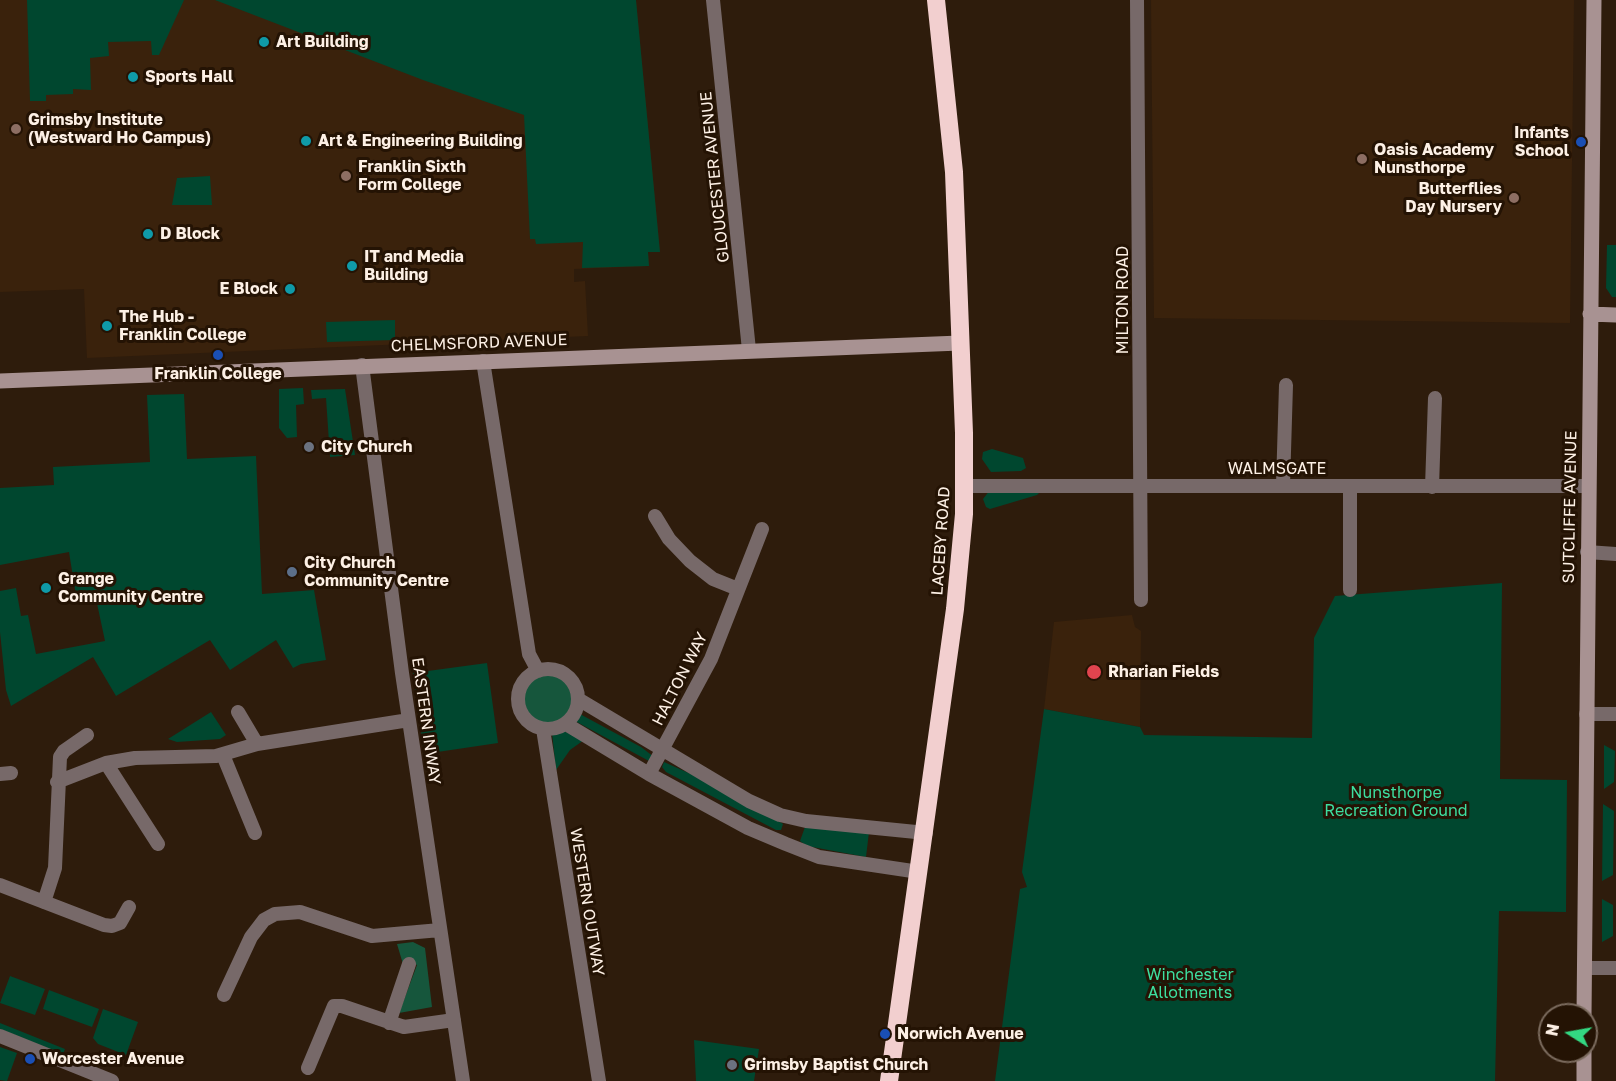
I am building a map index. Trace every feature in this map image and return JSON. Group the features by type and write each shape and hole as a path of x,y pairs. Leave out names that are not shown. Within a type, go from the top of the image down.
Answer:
{"highway":[{"name":"LACEBY ROAD","path":"889,1081 926,833 955,609 965,486 954,172 936,0"}],"street":[{"name":"GLOUCESTER AVENUE","path":"713,0 749,350"},
{"name":"MILTON ROAD","path":"1137,0 1141,600"},
{"name":"SUTCLIFFE AVENUE","path":"1584,1003 1594,0"},
{"path":"1590,314 1616,315"},
{"name":"CHELMSFORD AVENUE","path":"0,381 960,343"},
{"path":"483,361 529,654 538,671"},
{"name":"EASTERN INWAY","path":"362,365 409,720 463,1081"},
{"path":"1284,485 1286,385"},
{"path":"1432,487 1435,398"},
{"name":"WALMSGATE","path":"965,486 1588,486"},
{"path":"1350,487 1350,590"},
{"path":"655,516 669,539 690,561 713,579 738,589"},
{"name":"HALTON WAY","path":"662,749 711,659 762,529"},
{"path":"1587,552 1616,554"},
{"path":"549,669 567,676 577,690 577,709 566,723 555,729 543,729 525,719 518,701 523,683 538,671 549,669"},
{"path":"578,699 749,801 794,819 926,833"},
{"path":"238,712 257,744"},
{"path":"1586,714 1616,714"},
{"path":"57,782 106,763 135,758 223,755 257,744 409,720"},
{"path":"566,723 649,774 748,828 819,857 919,872"},
{"name":"WESTERN OUTWAY","path":"543,729 598,1081"},
{"path":"44,902 55,868 57,782 60,757 64,751 87,735"},
{"path":"649,774 662,749"},
{"path":"223,755 255,833"},
{"path":"106,763 158,844"},
{"path":"786,844 794,819"},
{"path":"0,885 112,926 120,923 129,907"},
{"path":"224,995 251,937 264,920 275,914 300,912 372,936 440,930"},
{"path":"389,1023 409,964"},
{"path":"1584,968 1616,968"},
{"path":"308,1068 334,1006 342,1006 404,1027 454,1020"},
{"path":"0,1036 112,1081"},
{"path":"1584,1063 1584,1081"}],"shaded area":[{"name":"Franklin Sixth Form College","path":"0,0 636,0 660,252 648,252 649,266 574,269 574,282 585,281 588,336 87,358 84,289 0,292"},
{"name":"Oasis Academy Nunsthorpe","path":"1151,0 1574,0 1570,323 1154,318"},
{"name":"Rharian Fields","path":"1132,615 1135,627 1141,631 1140,727 1044,709 1054,622"}],"green space":[{"path":"27,0 184,0 159,55 152,55 151,41 108,42 109,56 90,58 91,90 73,89 73,94 46,95 46,101 30,101"},
{"path":"215,0 636,0 660,252 648,252 649,266 582,268 583,242 536,244 535,239 530,239 524,115 423,80"},
{"path":"210,176 212,205 172,205 177,178"},
{"path":"1607,245 1616,245 1616,297 1612,297 1606,288"},
{"path":"395,320 395,340 327,342 326,322"},
{"path":"303,388 304,404 296,405 297,437 287,438 279,428 279,389"},
{"path":"345,389 355,455 330,457 326,398 312,399 311,390"},
{"path":"184,394 187,459 256,456 262,594 314,590 326,660 301,664 293,668 276,640 230,670 210,640 116,696 93,657 11,706 6,690 0,632 0,591 16,588 21,616 28,615 36,654 105,641 95,594 76,596 69,552 0,565 0,488 54,485 53,467 150,462 147,395"},
{"path":"992,449 1023,458 1026,468 1021,471 991,472 982,459 983,452"},
{"path":"990,490 1041,491 1037,495 990,509 986,507 983,499"},
{"name":"Nunsthorpe Recreation Ground","path":"1502,583 1500,779 1567,780 1566,912 1499,911 1495,1081 995,1081 1020,889 1027,887 1022,872 1044,709 1140,727 1144,735 1312,738 1314,638 1335,596"},
{"path":"487,663 498,743 424,754 413,673"},
{"path":"548,674 557,676 568,685 573,699 571,708 562,719 548,724 539,722 528,713 523,699 525,690 534,679"},
{"path":"211,712 226,735 220,739 177,742 168,739"},
{"path":"578,713 641,747 654,757 649,761 575,721"},
{"path":"559,729 584,740 570,750 556,770 552,733"},
{"path":"1604,745 1615,751 1614,782 1604,789"},
{"path":"664,762 780,822 783,824 781,830 776,830 666,772 662,767"},
{"path":"1603,804 1614,811 1613,875 1602,881"},
{"path":"805,827 869,832 866,857 807,846 800,841"},
{"path":"1602,899 1613,905 1613,936 1602,942"},
{"path":"413,942 425,948 432,1007 399,1013 417,965 405,959 403,964 397,944"},
{"path":"10,976 45,989 35,1015 0,1003"},
{"path":"49,990 99,1009 92,1027 43,1009"},
{"path":"103,1009 138,1022 126,1055 98,1044 93,1038"},
{"path":"0,1023 65,1049 63,1054 0,1029"},
{"path":"694,1040 759,1049 754,1081 696,1081"},
{"path":"0,1047 17,1053 7,1081 0,1080"}],"place":[{"name":"Art Building","path":"264,42"},
{"name":"Sports Hall","path":"133,77"},
{"name":"Grimsby Institute (Westward Ho Campus)","path":"16,129"},
{"name":"Art & Engineering Building","path":"306,141"},
{"name":"Infants School","path":"1581,142"},
{"name":"Oasis Academy Nunsthorpe","path":"1362,159"},
{"name":"Franklin Sixth Form College","path":"346,176"},
{"name":"Butterflies Day Nursery","path":"1514,198"},
{"name":"D Block","path":"148,234"},
{"name":"IT and Media Building","path":"352,266"},
{"name":"E Block","path":"290,289"},
{"name":"The Hub - Franklin College","path":"107,326"},
{"name":"Franklin College","path":"218,355"},
{"name":"City Church","path":"309,447"},
{"name":"City Church Community Centre","path":"292,572"},
{"name":"Grange Community Centre","path":"46,588"},
{"name":"Rharian Fields","path":"1094,672"},
{"name":"Norwich Avenue","path":"885,1034"},
{"name":"Worcester Avenue","path":"30,1059"},
{"name":"Grimsby Baptist Church","path":"732,1065"}],"park label":[{"name":"Winchester Allotments","path":"1190,984"}]}
